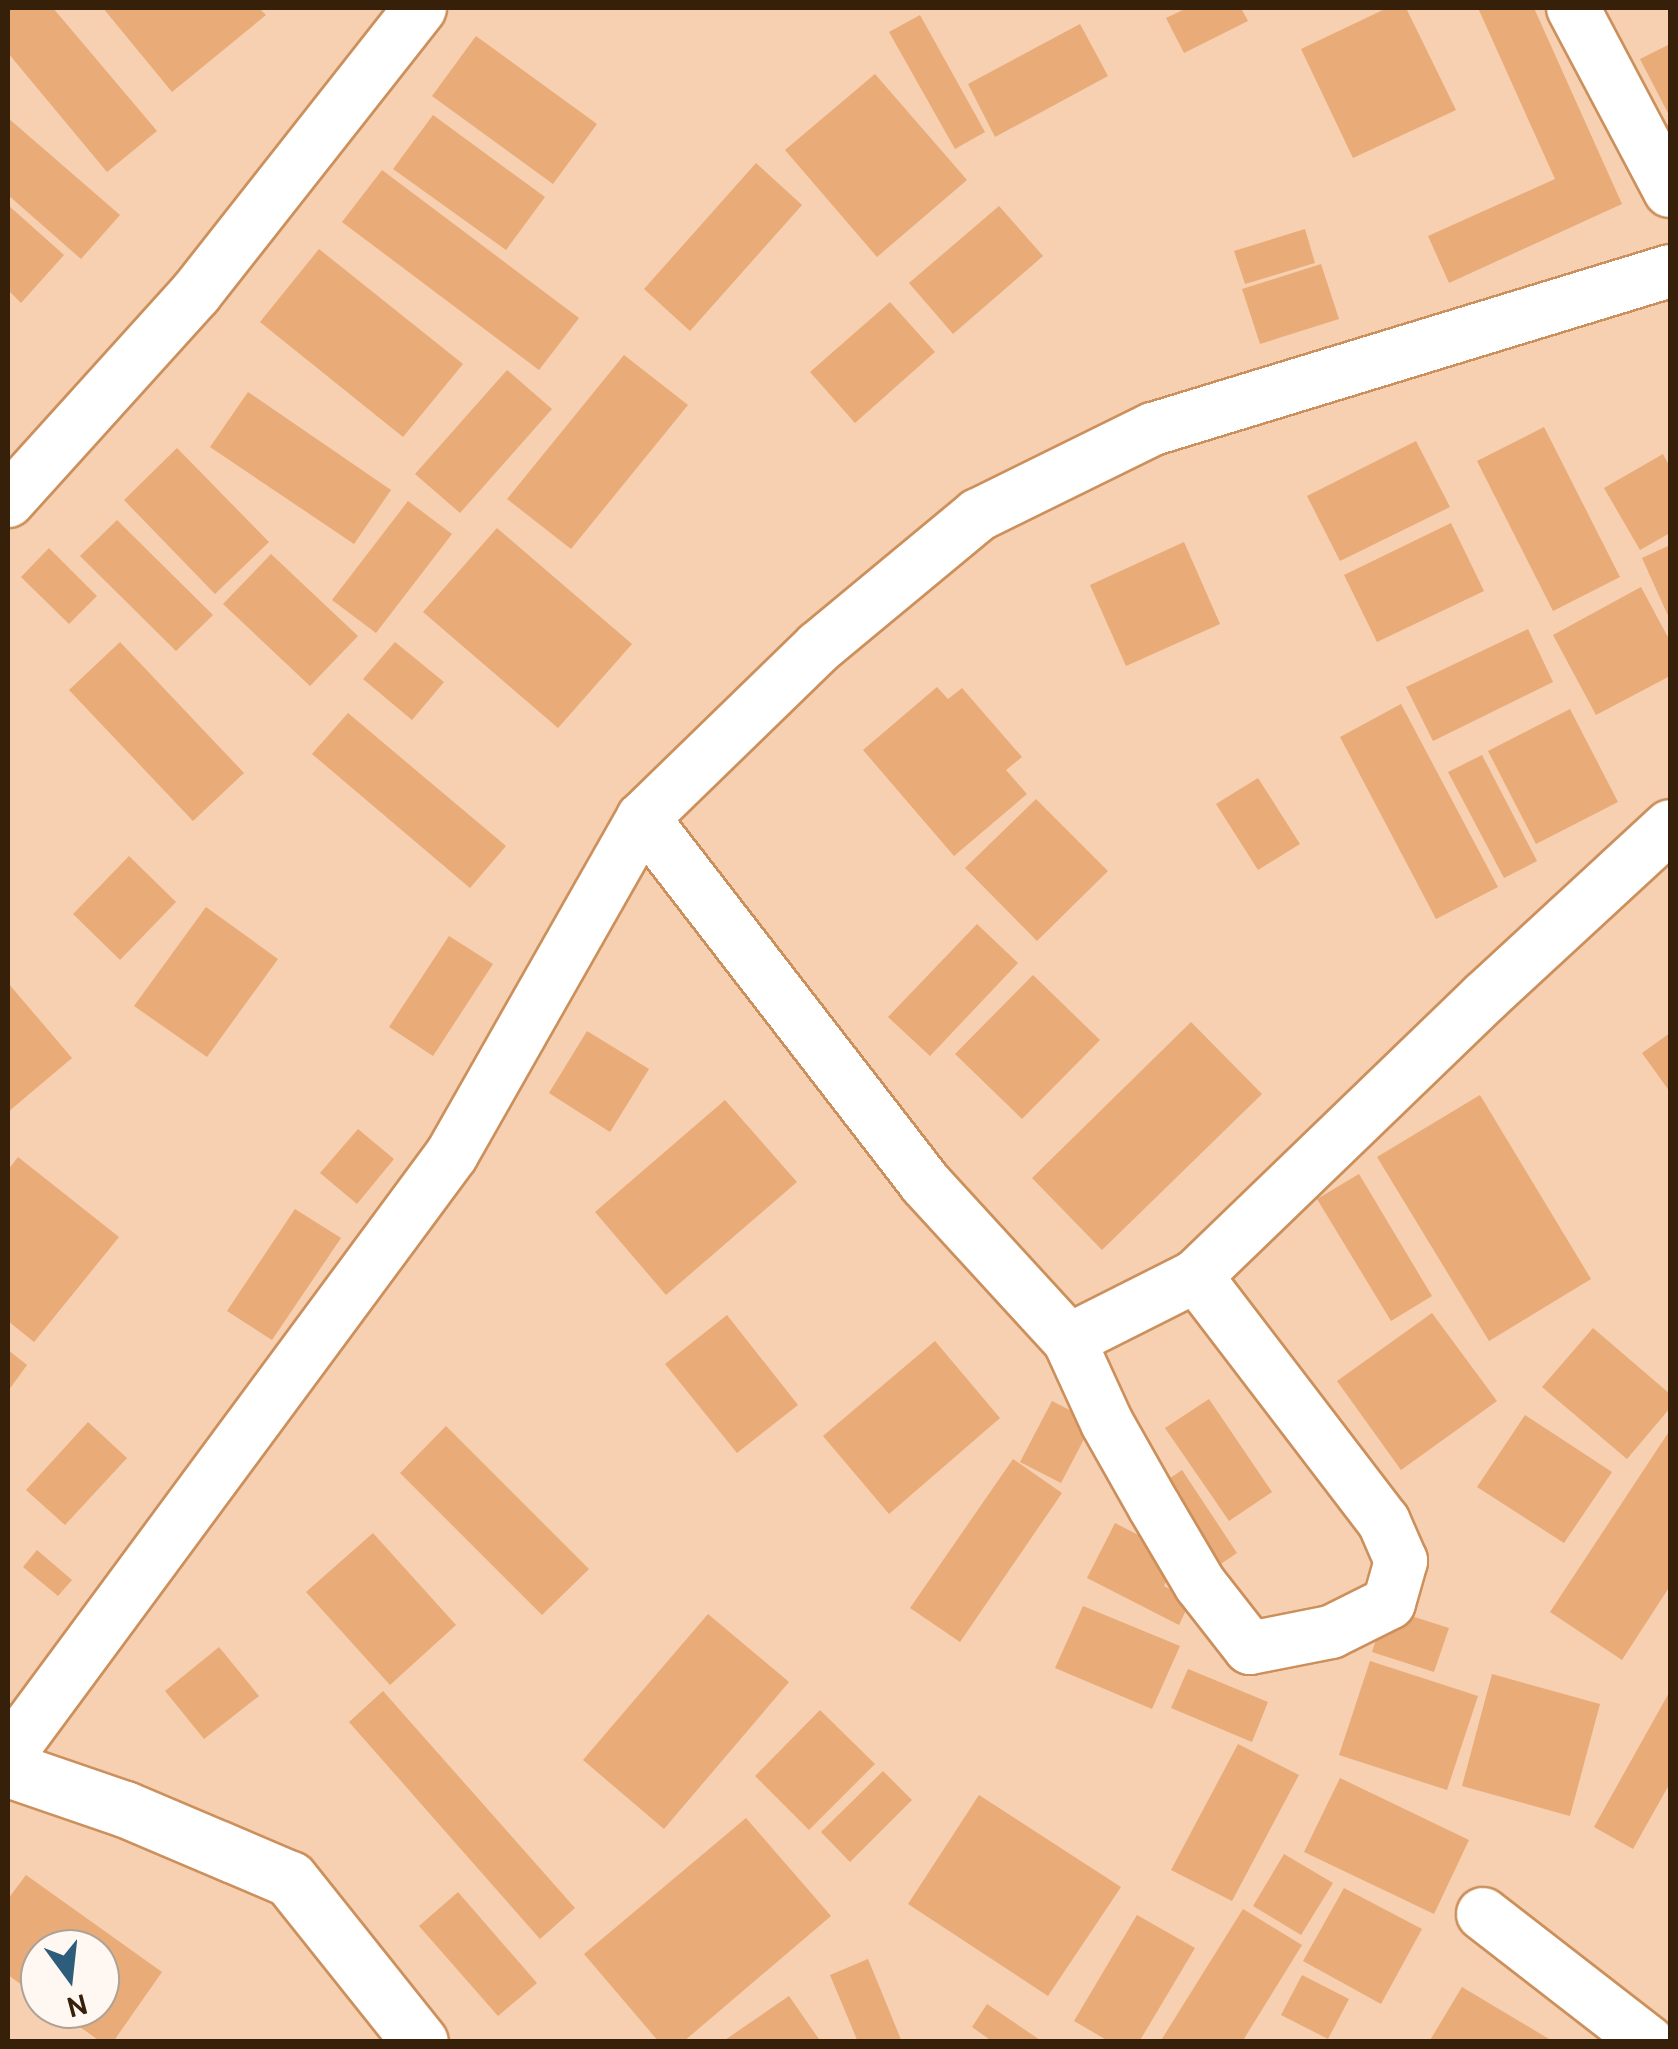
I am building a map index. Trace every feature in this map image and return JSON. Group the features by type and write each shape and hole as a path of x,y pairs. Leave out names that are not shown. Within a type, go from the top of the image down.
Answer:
{"street":[{"path":"8,501 196,293 420,8"},
{"path":"1573,8 1670,192"},
{"path":"8,1755 452,1154 643,818 819,647 978,515 1152,429 1670,271"},
{"path":"643,818 926,1183 1069,1340 1106,1423 1163,1522 1200,1584 1250,1648 1331,1632 1389,1604 1402,1561 1384,1522 1196,1276"},
{"path":"1069,1340 1196,1276 1670,826"},
{"path":"8,1769 125,1809 290,1879 420,2042"},
{"path":"1483,1914 1648,2042"}],"building":[{"path":"8,8 53,8 157,131 107,172 8,53"},
{"path":"103,8 259,8 266,15 172,92"},
{"path":"1187,8 1241,8 1248,21 1184,53 1166,18"},
{"path":"1387,8 1406,8 1456,110 1353,158 1301,49"},
{"path":"1478,8 1534,8 1622,204 1449,283 1428,236 1555,179"},
{"path":"920,15 985,132 955,149 889,32"},
{"path":"1080,24 1108,76 995,137 968,84"},
{"path":"476,36 597,124 553,184 432,96"},
{"path":"1670,44 1670,117 1640,59"},
{"path":"875,74 967,180 877,257 785,150"},
{"path":"433,115 545,197 506,250 393,169"},
{"path":"8,118 120,215 81,259 8,195"},
{"path":"756,163 802,205 690,331 644,289"},
{"path":"382,170 579,318 539,370 342,222"},
{"path":"8,205 64,255 21,303 8,290"},
{"path":"999,206 1043,256 953,334 909,283"},
{"path":"1305,229 1315,263 1245,284 1234,251"},
{"path":"319,249 463,364 403,437 260,322"},
{"path":"1321,264 1339,319 1260,344 1242,289"},
{"path":"890,302 935,352 855,423 810,372"},
{"path":"624,355 688,405 571,549 507,499"},
{"path":"507,370 552,409 460,513 415,474"},
{"path":"248,392 391,490 354,544 210,447"},
{"path":"1544,427 1620,577 1553,611 1477,461"},
{"path":"1416,441 1450,507 1340,561 1307,496"},
{"path":"177,448 269,542 215,594 124,500"},
{"path":"1663,454 1670,467 1670,533 1640,550 1604,488"},
{"path":"408,501 452,534 376,633 332,600"},
{"path":"117,520 213,615 176,651 80,556"},
{"path":"1451,523 1484,591 1377,642 1344,575"},
{"path":"497,528 632,644 558,728 423,612"},
{"path":"1184,542 1220,624 1126,666 1090,585"},
{"path":"1670,545 1670,620 1642,558"},
{"path":"49,548 97,596 69,624 21,577"},
{"path":"271,554 358,636 310,686 223,604"},
{"path":"1641,587 1670,641 1670,676 1596,715 1553,635"},
{"path":"1528,629 1553,682 1433,741 1406,687"},
{"path":"120,642 244,773 193,821 69,690"},
{"path":"395,642 444,682 412,720 363,679"},
{"path":"937,687 948,699 962,688 1022,757 1006,770 1027,794 954,856 863,750"},
{"path":"1401,704 1498,887 1436,919 1340,737"},
{"path":"1570,709 1618,802 1536,844 1488,751"},
{"path":"348,713 506,846 470,888 312,754"},
{"path":"1482,755 1537,861 1504,878 1448,772"},
{"path":"1258,778 1300,844 1258,870 1216,804"},
{"path":"1036,799 1108,871 1037,941 965,868"},
{"path":"129,856 176,902 120,960 73,914"},
{"path":"206,907 278,959 207,1057 134,1006"},
{"path":"977,924 1018,963 930,1056 888,1017"},
{"path":"449,936 493,964 433,1056 389,1027"},
{"path":"1033,975 1100,1040 1022,1119 955,1054"},
{"path":"8,983 72,1058 8,1112"},
{"path":"1191,1022 1262,1094 1102,1250 1032,1178"},
{"path":"587,1031 649,1069 610,1132 549,1093"},
{"path":"1670,1033 1670,1092 1642,1053"},
{"path":"1480,1095 1591,1279 1489,1341 1377,1157"},
{"path":"725,1100 797,1182 666,1295 595,1212"},
{"path":"358,1129 394,1159 357,1204 320,1173"},
{"path":"18,1157 119,1237 34,1342 8,1321 8,1170"},
{"path":"1359,1174 1432,1296 1391,1321 1317,1199"},
{"path":"295,1209 341,1238 272,1340 227,1311"},
{"path":"1432,1313 1497,1401 1401,1470 1337,1381"},
{"path":"727,1315 798,1405 737,1453 665,1364"},
{"path":"1593,1328 1670,1394 1670,1408 1627,1459 1542,1387"},
{"path":"935,1341 1000,1418 889,1514 823,1436"},
{"path":"8,1350 27,1365 8,1391"},
{"path":"1209,1399 1272,1492 1229,1521 1165,1428"},
{"path":"1052,1401 1093,1422 1061,1483 1020,1462"},
{"path":"1525,1415 1612,1472 1564,1543 1477,1487"},
{"path":"88,1422 127,1458 65,1525 26,1490"},
{"path":"446,1426 589,1569 542,1615 400,1473"},
{"path":"1670,1430 1670,1586 1622,1660 1550,1612"},
{"path":"1013,1459 1062,1493 960,1642 910,1608"},
{"path":"1182,1470 1237,1553 1209,1572 1154,1489"},
{"path":"1115,1523 1179,1556 1164,1586 1191,1600 1179,1625 1087,1578"},
{"path":"373,1533 456,1625 390,1685 306,1592"},
{"path":"37,1550 72,1580 58,1596 23,1567"},
{"path":"1083,1606 1180,1646 1152,1709 1055,1668"},
{"path":"1386,1608 1449,1628 1434,1672 1372,1652"},
{"path":"708,1614 789,1682 664,1829 583,1760"},
{"path":"219,1647 259,1696 204,1739 165,1691"},
{"path":"1370,1661 1478,1696 1447,1790 1339,1755"},
{"path":"1188,1669 1268,1702 1252,1742 1171,1708"},
{"path":"1492,1674 1600,1704 1570,1816 1462,1786"},
{"path":"383,1691 575,1908 540,1939 349,1722"},
{"path":"1670,1691 1670,1783 1633,1849 1594,1827"},
{"path":"820,1710 875,1764 809,1830 755,1776"},
{"path":"1238,1744 1299,1775 1232,1901 1171,1870"},
{"path":"883,1771 912,1800 850,1862 821,1832"},
{"path":"1340,1778 1469,1840 1434,1914 1304,1852"},
{"path":"979,1795 1121,1887 1048,1996 908,1904"},
{"path":"746,1818 831,1916 683,2042 659,2042 584,1954"},
{"path":"1284,1854 1333,1883 1301,1935 1253,1906"},
{"path":"26,1875 102,1929 20,1929 20,1984 8,1975 8,1899"},
{"path":"1344,1888 1422,1929 1381,2004 1303,1961"},
{"path":"458,1892 537,1983 498,2016 419,1926"},
{"path":"1243,1909 1302,1945 1242,2042 1160,2042"},
{"path":"1137,1915 1195,1948 1139,2042 1110,2042 1074,2021"},
{"path":"120,1942 162,1972 113,2042 101,2042 83,2029 120,2029"},
{"path":"868,1959 902,2042 858,2042 830,1975"},
{"path":"1302,1975 1349,1999 1328,2039 1281,2015"},
{"path":"1462,1987 1554,2042 1429,2042"},
{"path":"789,1996 821,2042 722,2042"},
{"path":"987,2004 1043,2042 993,2042 972,2027"}]}
